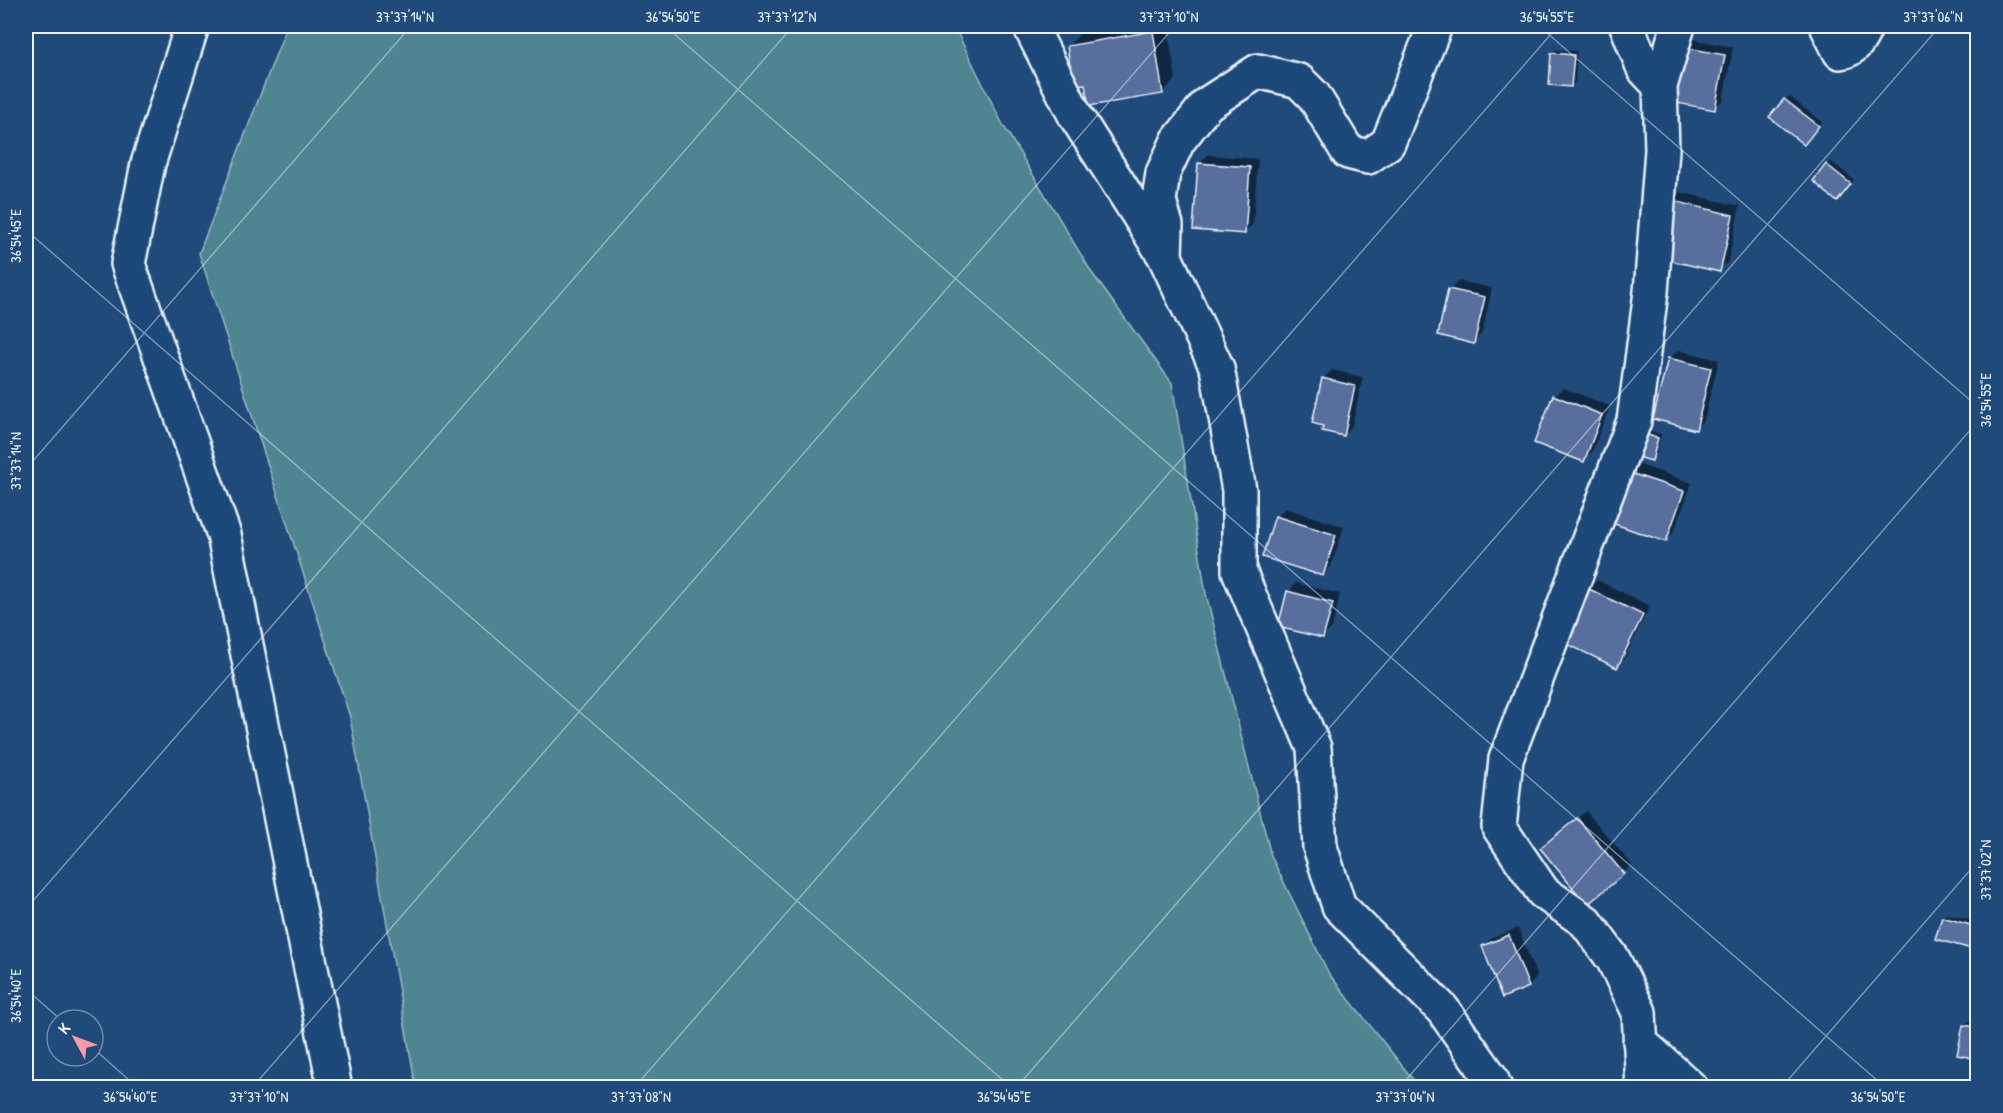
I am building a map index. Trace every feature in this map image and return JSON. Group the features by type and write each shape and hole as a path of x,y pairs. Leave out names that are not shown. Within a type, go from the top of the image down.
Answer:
{"street":[{"path":"192,26 148,164 128,264 224,535 335,1088"},
{"path":"1030,26 1075,115 1165,257 1217,368 1239,490 1239,571 1314,748 1320,847 1339,906 1443,1010 1491,1078 1495,1088"},
{"path":"1165,257 1166,225 1159,201 1163,173 1178,141 1207,104 1258,72 1299,81 1314,96 1348,152 1368,157 1388,143 1435,26"},
{"path":"1627,26 1644,69 1660,86"},
{"path":"1643,1088 1639,1012 1613,959 1586,922 1543,892 1499,828 1506,759 1634,421 1651,292 1662,150 1660,86 1678,26"},
{"path":"1827,26 1840,52 1848,51 1860,39 1866,26"},
{"path":"1640,1042 1691,1088"}],"green space":[{"path":"287,26 954,26 1003,125 1092,273 1172,383 1206,594 1271,856 1329,974 1419,1087 416,1087 350,717 199,253"}],"building":[{"path":"1880,26 1916,26 1915,31"},
{"path":"1153,31 1163,94 1089,106 1085,84 1073,85 1067,46"},
{"path":"1682,47 1725,55 1715,110 1671,102"},
{"path":"1551,53 1574,55 1571,87 1549,85"},
{"path":"1784,99 1819,126 1804,145 1769,117"},
{"path":"1198,163 1250,167 1245,234 1193,230"},
{"path":"1826,164 1851,184 1837,202 1813,181"},
{"path":"1669,200 1733,215 1720,272 1655,257"},
{"path":"1448,289 1485,297 1474,344 1438,335"},
{"path":"1668,358 1711,368 1696,430 1653,419"},
{"path":"1322,378 1355,386 1344,436 1322,431 1323,426 1312,423"},
{"path":"1553,395 1602,415 1584,462 1534,443"},
{"path":"1644,434 1658,438 1652,461 1637,457"},
{"path":"1630,473 1684,491 1666,542 1612,523"},
{"path":"1275,516 1336,535 1323,576 1262,557"},
{"path":"1587,588 1643,615 1617,668 1561,641"},
{"path":"1287,591 1333,603 1323,638 1278,627"},
{"path":"1577,818 1624,874 1587,905 1540,848"},
{"path":"1942,917 1978,927 1972,949 1935,939"},
{"path":"1509,935 1529,987 1502,998 1482,946"},
{"path":"1963,1025 1978,1027 1978,1059 1957,1055"}]}
